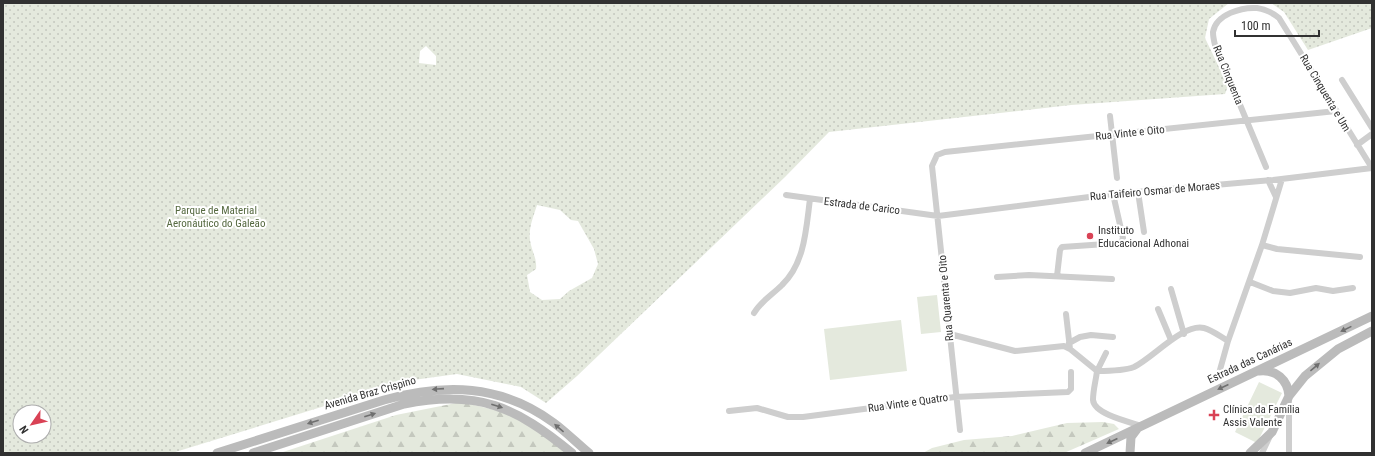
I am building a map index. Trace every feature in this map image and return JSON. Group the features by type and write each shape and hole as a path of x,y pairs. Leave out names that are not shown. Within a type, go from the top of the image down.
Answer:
{"main road":[{"name":"Estrada das Canárias","path":"1140,427 1372,316"},
{"path":"1250,453 1272,432 1289,396 1305,376 1338,349 1372,331"},
{"path":"1258,371 1270,371 1280,376 1287,385 1289,396"},
{"name":"Avenida Braz Crispino","path":"217,453 384,400 412,392 442,388 476,391 510,399 554,423 589,453"},
{"name":"Avenida Braz Crispino","path":"253,453 404,404 420,401 455,399 472,400 490,404 516,414 542,428 572,453"},
{"path":"1085,453 1140,427"},
{"path":"1130,453 1131,437 1140,427"}],"street":[{"name":"Rua Cinquenta e Um","path":"1257,8 1267,10 1279,18 1372,168"},
{"name":"Rua Cinquenta","path":"1257,8 1240,9 1227,14 1218,23 1213,32 1217,52 1266,167"},
{"path":"1342,80 1372,128"},
{"name":"Rua Vinte e Oito","path":"932,166 937,155 945,152 1336,111"},
{"path":"1110,116 1117,178"},
{"path":"1357,145 1372,134"},
{"name":"Rua Quarenta e Oito","path":"932,166 950,334 955,397 960,430"},
{"name":"Rua Taifeiro Osmar de Moraes","path":"938,216 1113,194 1282,179 1372,168"},
{"path":"1218,377 1228,341 1250,282 1282,179"},
{"path":"1268,180 1276,197"},
{"path":"1138,192 1144,232"},
{"path":"1057,276 1060,250 1062,247 1121,243 1123,238 1113,194"},
{"name":"Estrada de Carico","path":"786,195 938,216"},
{"path":"754,313 759,305 783,285 797,265 804,242 810,199"},
{"path":"1262,244 1277,249 1360,257"},
{"path":"997,277 1029,274 1112,279"},
{"path":"1250,282 1273,291 1290,293 1318,288 1333,291 1353,288"},
{"path":"1171,289 1184,334"},
{"path":"1158,308 1171,340"},
{"path":"1066,314 1069,346 1098,371 1119,370 1134,367 1171,340 1191,329 1203,328 1228,341"},
{"path":"950,334 1015,350 1069,346 1080,337 1091,335 1113,338"},
{"path":"1106,353 1098,371 1093,399 1096,408 1104,413 1140,427"},
{"name":"Rua Vinte e Quatro","path":"729,411 757,408 788,417 802,417 955,397 1068,392 1071,389 1071,372"},
{"path":"1289,396 1289,453"},
{"path":"1262,453 1272,432"}],"green space":[{"name":"Parque de Material Aeronáutico do Galeão","path":"3,3 1229,3 1209,19 1205,38 1228,86 1225,94 1071,105 829,132 785,177 577,376 546,403 521,387 457,374 406,381 172,453 3,453","holes":["426,46 436,56 436,65 419,63 420,51","537,205 560,210 571,220 578,221 594,249 598,264 592,278 569,291 560,299 542,300 530,292 527,275 536,269 536,262 530,235 531,225"]},
{"path":"1271,3 1372,3 1372,28 1308,50 1284,12"},
{"path":"937,295 941,332 921,334 917,297"},
{"path":"901,320 907,371 830,380 824,329"},
{"path":"1259,382 1282,393 1257,443 1235,432"},
{"path":"461,402 508,413 547,436 566,453 280,453 396,415"},
{"path":"1103,422 1114,424 1119,429 1064,453 923,453 932,448 964,440 1012,436 1067,423"}],"place":[{"name":"Instituto Educacional Adhonai","path":"1090,236"},
{"name":"Clínica da Família Assis Valente","path":"1214,415"}]}
